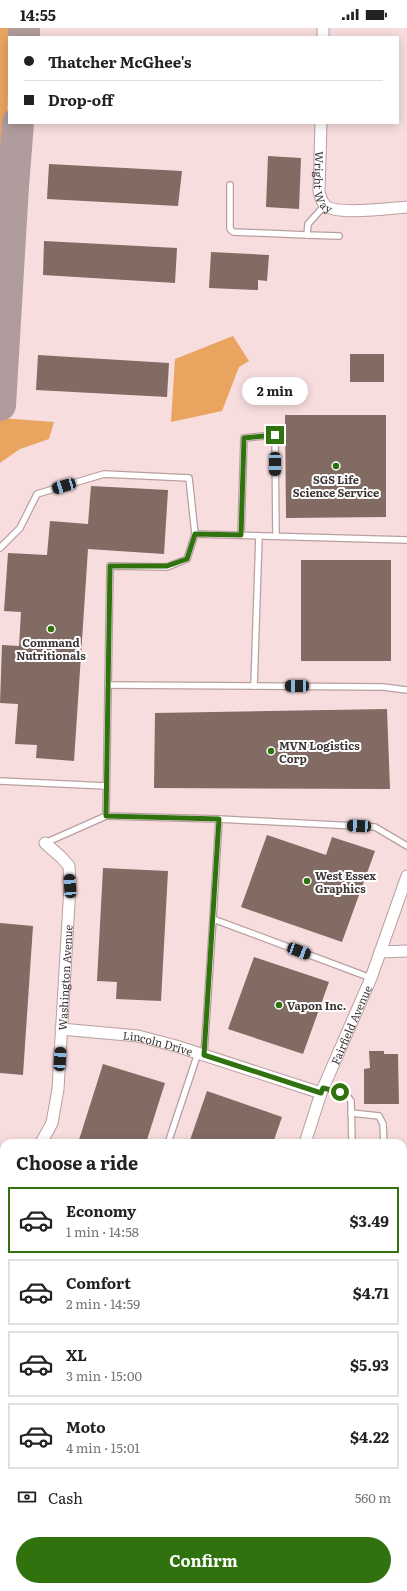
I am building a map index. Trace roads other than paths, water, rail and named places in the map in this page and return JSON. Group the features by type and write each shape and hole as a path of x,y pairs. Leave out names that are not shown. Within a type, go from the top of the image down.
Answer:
{"street":[{"name":"Wright Way","path":"321,124 319,191 321,199 325,205 338,211 407,207"},
{"name":"Washington Avenue","path":"43,1139 52,1123 58,1089 70,886 69,866 61,856 45,843"},
{"name":"Fairfield Avenue","path":"306,1139 322,1090 371,978 407,876"},
{"path":"380,952 407,951"},
{"name":"Lincoln Drive","path":"61,1029 138,1036 322,1090"}],"lane":[{"path":"230,185 230,229 233,232 307,236 339,236"},
{"path":"307,236 308,224 325,205"},
{"path":"241,535 244,438 275,435 276,536"},
{"path":"0,548 20,528 37,494 104,474 190,478 195,534 187,559 167,566 110,566 106,816"},
{"path":"195,534 407,540"},
{"path":"254,686 260,536"},
{"path":"108,685 383,687 407,690"},
{"path":"0,781 106,786"},
{"path":"45,843 106,816 219,819 375,827 407,846"},
{"path":"169,1139 201,1054 213,919 219,819"},
{"path":"213,919 371,978"},
{"path":"322,1090 340,1092 348,1096 351,1101 352,1139"},
{"path":"351,1113 379,1116 383,1124 384,1139"}],"place":[{"name":"SGS Life Science Service","path":"336,466"},
{"name":"Command Nutritionals","path":"51,629"},
{"name":"MVN Logistics Corp","path":"271,751"},
{"name":"West Essex Graphics","path":"307,881"},
{"name":"Vapon Inc.","path":"279,1005"}]}
